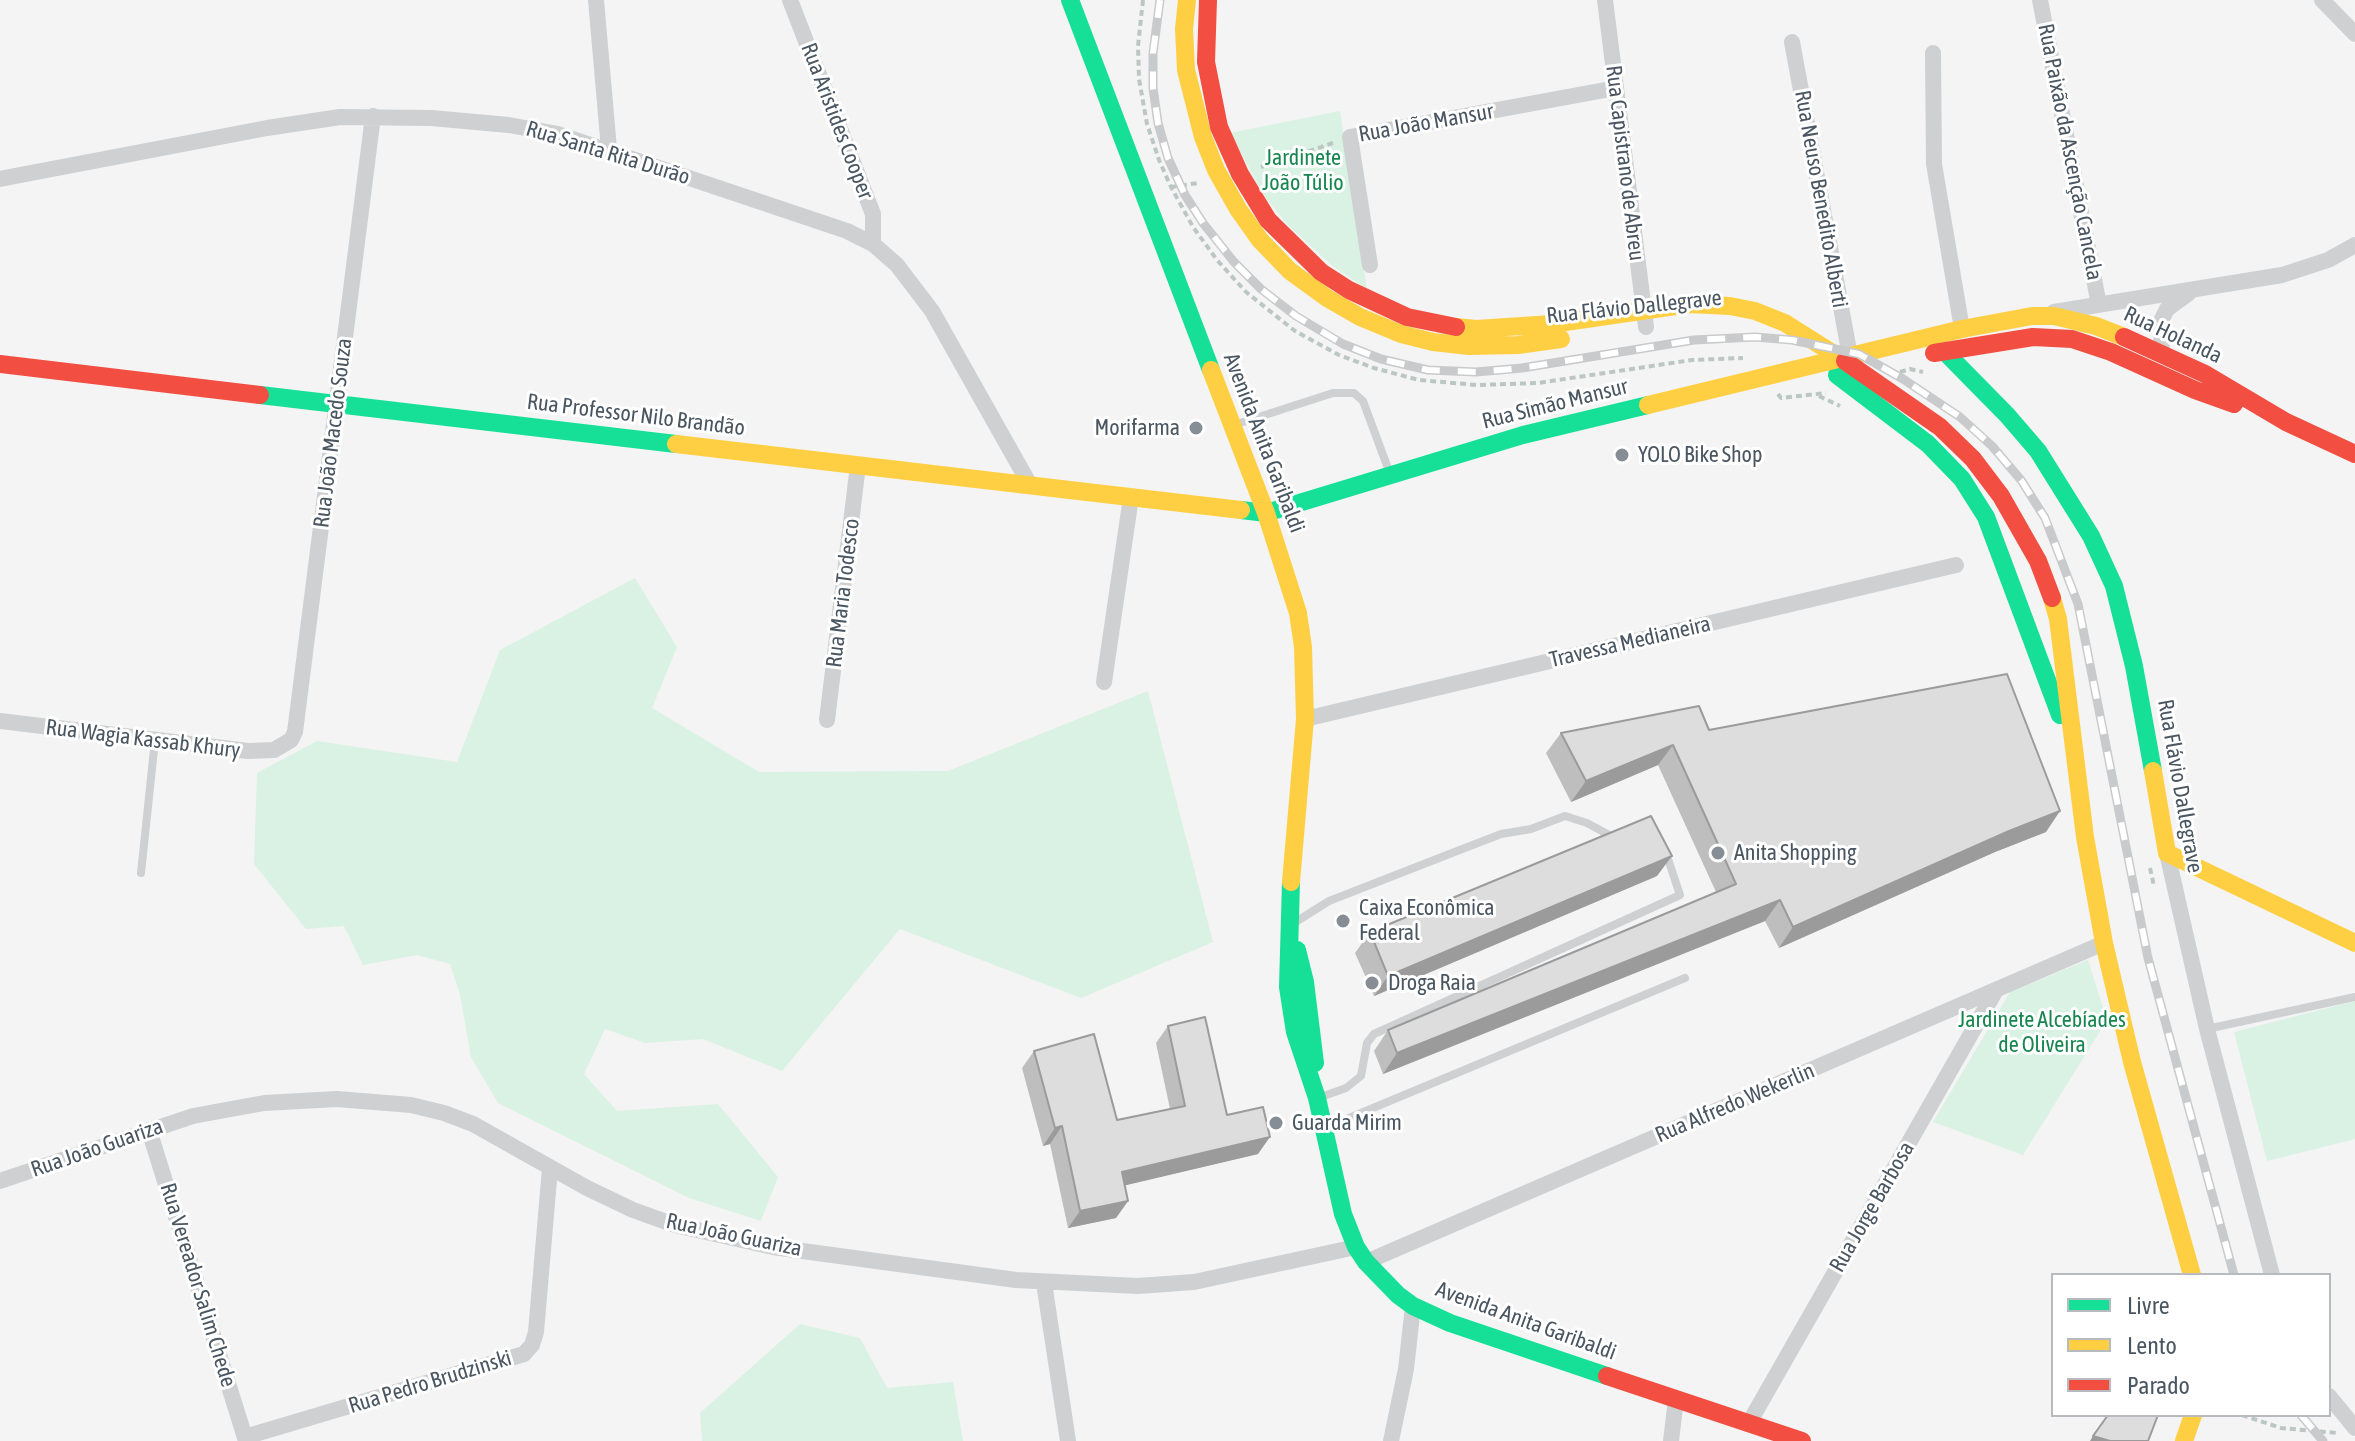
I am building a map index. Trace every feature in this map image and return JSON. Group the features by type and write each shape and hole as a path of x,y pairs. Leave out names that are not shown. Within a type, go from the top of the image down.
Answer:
{"main road":[{"name":"Avenida Anita Garibaldi","path":"1070,0 1266,513 1298,613 1305,671 1305,719 1292,861 1288,987 1295,1032 1317,1098 1343,1214 1361,1255 1387,1285 1413,1306 1472,1331 1802,1441"},
{"name":"Rua Flávio Dallegrave","path":"1187,0 1184,29 1186,70 1203,137 1216,170 1260,240 1290,271 1327,298 1360,317 1401,334 1469,346 1518,345 1644,319 1689,304 1755,311 1850,356 1893,395 1940,427 1973,459 2023,531 2049,587 2058,619 2071,743 2104,943 2132,1062 2191,1273"},
{"name":"Rua Flávio Dallegrave","path":"1208,0 1206,62 1211,96 1219,127 1240,174 1268,220 1321,272 1349,290 1407,317 1443,326 1506,329 1644,319 1726,319 1753,323 1792,340 1928,444 1962,479 1986,517 2071,743"},
{"name":"Rua Simão Mansur","path":"1266,513 1523,435 1962,329 2032,316"},
{"name":"Rua Holanda","path":"2032,316 2054,316 2096,326 2205,374 2286,422"},
{"name":"Rua Simão Mansur","path":"1850,356 1890,362 2033,337"},
{"name":"Rua Holanda","path":"2033,337 2072,339 2093,345 2195,390 2286,422 2355,454"},
{"name":"Rua Flávio Dallegrave","path":"1946,353 2038,451 2091,536 2114,586 2134,666 2167,853"},
{"path":"1890,362 1884,381 1893,395"},
{"name":"Rua Professor Nilo Brandão","path":"0,364 1266,513"},
{"path":"2167,853 2355,943"},
{"path":"2184,1441 2192,1417"}],"street":[{"path":"596,0 609,149"},
{"name":"Rua Aristides Cooper","path":"790,0 873,214 873,244"},
{"name":"Rua Capistrano de Abreu","path":"1605,0 1644,319"},
{"name":"Rua Paixão da Ascenção Cancela","path":"2040,0 2099,305"},
{"path":"2322,0 2355,34"},
{"name":"Rua Neuso Benedito Alberti","path":"1792,42 1850,356"},
{"path":"1933,53 1934,164 1962,329"},
{"name":"Rua João Mansur","path":"1350,137 1616,88"},
{"name":"Rua Santa Rita Durão","path":"0,179 291,123 340,117 373,116 535,128 609,149 847,231 873,244 897,265 932,311 1030,485"},
{"name":"Rua João Macedo Souza","path":"285,746 295,732 373,116"},
{"path":"1350,137 1370,265"},
{"name":"Rua Simão Mansur","path":"2032,316 2303,269 2355,245"},
{"name":"Rua Simão Mansur","path":"2162,354 2161,321 2167,309 2197,289"},
{"name":"Rua Maria Todesco","path":"827,720 858,465"},
{"path":"1104,682 1131,497"},
{"name":"Travessa Medianeira","path":"1305,719 1956,565"},
{"name":"Rua Wagia Kassab Khury","path":"0,721 261,752 285,746"},
{"name":"Rua Flávio Dallegrave","path":"2167,853 2207,1029 2271,1273"},
{"name":"Rua Alfredo Wekerlin","path":"1361,1255 2104,943"},
{"name":"Rua Jorge Barbosa","path":"1749,1423 1996,990"},
{"name":"Rua João Guariza","path":"0,1181 193,1116 301,1099 370,1100 411,1105 473,1124 633,1210 726,1238 1044,1283 1138,1286 1194,1282 1361,1255"},
{"name":"Rua Vereador Salim Chede","path":"149,1130 246,1439"},
{"name":"Rua Pedro Brudzinski","path":"246,1439 524,1354 532,1345 536,1332 550,1168"},
{"path":"1044,1283 1068,1441"},
{"path":"1391,1441 1404,1384 1413,1306"},
{"path":"1671,1441 1676,1399"},
{"path":"2331,1399 2350,1431"}],"lane":[{"path":"1232,426 1333,393 1354,393 1363,401 1390,473"},
{"path":"141,873 155,740"},
{"path":"1291,924 1329,901 1501,834 1531,829 1565,816 1611,836 1623,832"},
{"path":"1317,1098 1346,1088 1361,1076 1367,1043 1374,1034 1680,895 1663,846"},
{"path":"1324,1128 1685,978"},
{"path":"2207,1029 2355,997"}],"path":[{"name":"Rua João Mansur","path":"1240,174 1350,137"},
{"path":"1143,193 1209,182"},
{"path":"1910,369 1935,374"},
{"path":"1781,398 1798,394 1817,395"},
{"path":"2150,867 2157,898"},
{"path":"2248,1417 2281,1428 2350,1431"}],"green space":[{"name":"Jardinete João Túlio","path":"1340,111 1367,289 1331,265 1286,223 1265,197 1230,133"},
{"path":"635,578 677,647 652,708 759,772 948,771 1148,691 1213,942 1081,998 900,929 782,1071 703,1039 645,1043 605,1029 584,1074 617,1111 718,1104 778,1177 761,1221 689,1198 498,1103 471,1057 460,995 450,964 417,955 363,965 344,926 306,929 254,864 257,773 317,741 457,762 500,650"},
{"name":"Jardinete Alcebíades de Oliveira","path":"2088,960 2107,1020 2023,1155 1933,1122 2010,992"},
{"path":"2355,1001 2355,1139 2267,1161 2234,1032"},
{"path":"800,1324 860,1338 887,1388 953,1382 963,1441 702,1441 700,1413"}],"building":[{"path":"2007,674 2060,811 1793,927 1780,900 1397,1053 1388,1030 1736,884 1673,745 1586,781 1561,733 1699,706 1709,730"},
{"path":"1651,816 1672,856 1388,976 1370,932"},
{"path":"1205,1017 1227,1115 1263,1107 1270,1137 1122,1172 1128,1201 1080,1211 1062,1126 1055,1128 1034,1051 1094,1034 1117,1120 1185,1106 1168,1026"},
{"path":"2107,1417 2157,1417 2148,1441 2110,1441 2093,1436"}],"railway":[{"path":"1160,0 1153,53 1153,88 1158,123 1168,158 1185,195 1234,262 1261,289 1296,316 1343,344 1381,359 1428,370 1476,372 1522,368 1694,340 1755,337 1792,340 1859,354 1903,379 1960,417 1992,446 2021,480 2045,518 2078,604 2148,958 2233,1273"},
{"path":"2303,1417 2323,1441"}],"traffic: fast":[{"path":"1070,0 1211,370"},
{"path":"1946,353 2038,451 2091,536 2114,586 2134,666 2153,771"},
{"path":"1837,375 1928,444 1962,479 1986,517 2060,715"},
{"path":"260,395 676,444"},
{"path":"1241,510 1266,513 1523,435 1648,405"},
{"path":"1291,882 1288,987 1295,1032 1317,1098 1343,1214 1356,1247 1366,1262 1413,1306 1450,1323 1607,1376"},
{"path":"1297,950 1305,982 1315,1063"}],"traffic: slow":[{"path":"1187,0 1184,29 1186,70 1203,137 1216,170 1238,209 1260,240 1290,271 1360,317 1401,334 1469,346 1518,345 1561,339"},
{"path":"1456,327 1476,329 1552,324 1689,304 1730,306 1755,311 1785,323 1845,361"},
{"path":"1648,405 1962,329 2032,316 2054,316 2096,326 2124,337"},
{"path":"1211,370 1266,513 1298,613 1303,647 1305,719 1291,882"},
{"path":"676,444 1241,510"},
{"path":"2052,598 2058,619 2085,837 2104,943 2132,1062 2191,1273"},
{"path":"2153,771 2167,853 2355,943"},
{"path":"2184,1441 2192,1417"}],"traffic: jam":[{"path":"1208,0 1206,62 1219,127 1240,174 1268,220 1321,272 1349,290 1407,317 1456,327"},
{"path":"1934,353 2033,337 2072,339 2111,352 2234,404"},
{"path":"2124,337 2205,374 2286,422 2355,454"},
{"path":"1845,361 1940,427 1973,459 2001,496 2038,561 2052,598"},
{"path":"0,364 260,395"},
{"path":"1607,1376 1802,1441"}],"place":[{"name":"Morifarma","path":"1196,428"},
{"name":"YOLO Bike Shop","path":"1622,455"},
{"name":"Anita Shopping","path":"1718,853"},
{"name":"Caixa Econômica Federal","path":"1343,921"},
{"name":"Droga Raia","path":"1372,983"},
{"name":"Guarda Mirim","path":"1276,1123"}]}
